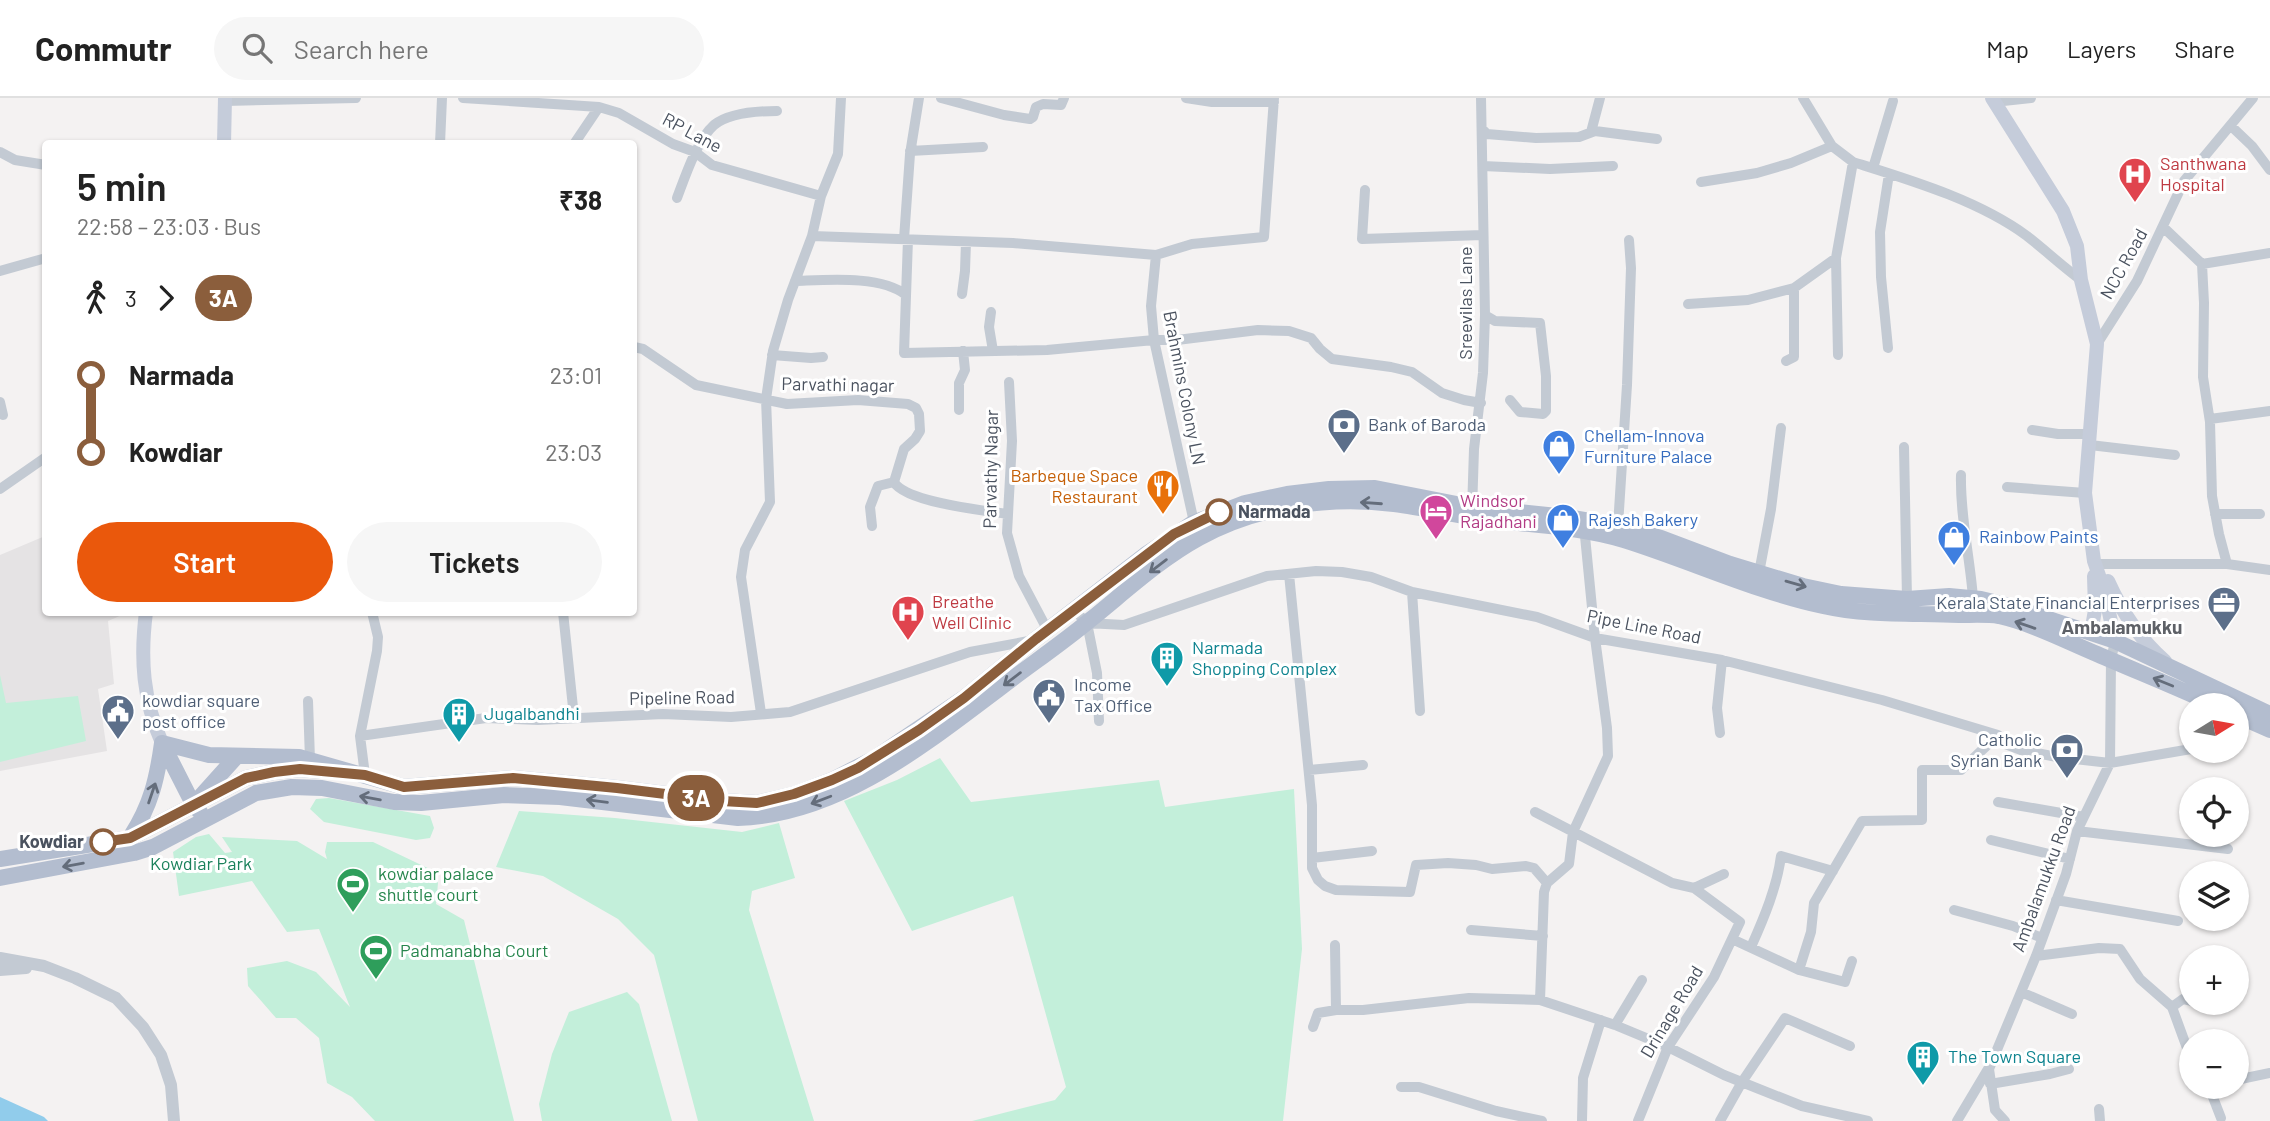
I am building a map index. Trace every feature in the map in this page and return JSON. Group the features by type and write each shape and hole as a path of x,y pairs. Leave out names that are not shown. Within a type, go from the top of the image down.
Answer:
{"main road":[{"path":"224,140 225,100"},
{"path":"1993,100 2063,211 2077,246 2081,280 2097,344 2085,493 2115,641"},
{"path":"162,743 192,752 237,756 283,755 404,787 513,778 757,803 794,794 832,780 875,758 964,698 1174,534 1229,523 1278,509 1318,503 1357,502 1584,526 1618,526 1661,538 1759,573 1841,594 1907,599 1949,596 2010,606 2115,641 2270,714"},
{"path":"1584,526 1754,587 1821,606 1860,613 1998,616 2057,636 2187,693"},
{"path":"0,878 134,853 153,847 256,793 292,787 322,788 394,802 421,803 504,795 549,797 738,818 764,817 791,811 826,798 893,765 929,741 1087,623 1196,530"},
{"path":"2091,633 2097,562"},
{"path":"2097,562 2138,634 2148,647 2170,665"},
{"path":"145,616 142,642 144,688 155,727 193,804 205,819"},
{"path":"2249,723 2270,730"},
{"path":"130,838 144,816 156,783 162,743"},
{"path":"193,804 237,756"},
{"path":"0,859 130,838 246,778 300,769 365,775"}],"street":[{"path":"225,100 356,98"},
{"path":"440,140 442,98"},
{"name":"RP Lane","path":"463,98 599,107 619,113 673,144 695,152 712,165 821,196"},
{"path":"761,713 741,577 745,550 771,502 766,399 772,355 812,236 821,196 838,154 841,98"},
{"path":"919,98 910,151 904,353 1047,350 1177,340 1258,330 1289,331 1311,338 1332,359 1412,372 1442,393 1481,403"},
{"path":"941,98 1030,119 1036,107 1044,104 1061,106 1064,98"},
{"path":"812,236 966,242 1156,255 1192,244 1264,237 1274,100 1212,102 1186,98"},
{"name":"Sreevilas Lane","path":"1471,512 1474,449 1481,403 1485,315 1481,98"},
{"path":"1591,132 1600,98"},
{"path":"1802,98 1832,146 1853,162 1980,208 2026,236 2081,280"},
{"path":"1993,100 2031,98"},
{"name":"NCC Road","path":"2097,344 2137,281 2184,181 2253,98"},
{"path":"1872,168 1893,101"},
{"path":"577,140 599,107"},
{"path":"677,198 695,152 714,125 752,111 778,111"},
{"path":"2231,126 2252,146 2270,170"},
{"path":"1482,129 1487,134 1536,138 1580,137 1595,131 1657,139"},
{"path":"910,151 984,146"},
{"path":"1701,182 1757,173 1791,163 1832,146"},
{"path":"0,152 15,160 42,164"},
{"path":"1838,355 1836,258 1853,162"},
{"path":"1483,166 1550,169 1613,166"},
{"path":"1888,348 1880,232 1889,174"},
{"path":"1365,190 1362,239 1483,235"},
{"path":"2163,227 2202,264 2203,377 2210,419 2212,496 2227,564"},
{"path":"1618,526 1627,385 1631,268 1629,240"},
{"path":"962,294 966,242"},
{"path":"2202,264 2270,253"},
{"name":"Brahmins Colony LN","path":"1156,255 1151,306 1154,340 1196,530"},
{"path":"1688,304 1748,300 1794,288 1836,258"},
{"path":"0,271 42,259"},
{"path":"795,281 845,280 895,286 906,295"},
{"path":"1786,361 1794,357 1794,288"},
{"path":"991,312 989,327 993,351"},
{"path":"1485,315 1495,321 1540,323 1546,376 1546,411 1542,414 1520,412 1510,400"},
{"path":"637,348 696,385 766,399"},
{"path":"960,410 958,383 965,370 963,351"},
{"path":"772,355 823,357"},
{"name":"Parvathy Nagar","path":"1009,382 1012,441 1007,533 1019,576 1042,635 1042,656"},
{"name":"Parvathi nagar","path":"766,399 786,404 858,400 908,404 916,408 919,414 919,431 904,449 894,482"},
{"path":"0,402 3,415"},
{"path":"2210,419 2270,411"},
{"path":"1759,573 1771,509 1781,428"},
{"path":"2032,430 2175,455"},
{"path":"1904,446 1907,599"},
{"path":"0,489 42,460"},
{"path":"1961,475 1961,506 1973,598"},
{"path":"872,526 870,507 878,486 894,482 898,489 916,497 969,509 1008,514"},
{"path":"2007,487 2085,493"},
{"path":"2216,514 2260,513"},
{"path":"1540,1000 1544,892 1547,883 1569,864 1573,832 1608,756 1584,526"},
{"path":"2097,562 2227,564 2270,570"},
{"name":"Pipe Line Road","path":"1087,623 1124,625 1267,576 1316,571 1342,572 1371,577 1412,592 1537,617 1595,638 1722,660 1882,700 1998,734 2000,742 2021,750 2109,763 2179,752"},
{"path":"1289,574 1312,804 1312,868 1318,880 1336,890 1410,892 1416,865 1436,863 1476,865 1492,869 1526,866 1534,868 1547,883"},
{"path":"1412,592 1420,711"},
{"path":"1075,611 1087,623 1097,673 1099,721"},
{"path":"365,775 360,736 377,651 378,637 373,616"},
{"path":"563,616 574,717"},
{"name":"Pipeline Road","path":"360,736 486,718 538,720 663,714 731,716 790,712 970,652 1042,635"},
{"name":"Ambalamukku Road","path":"2005,1121 1995,1110 1989,1069 2036,957 2077,831 2109,763 2111,660 2115,641"},
{"path":"1720,733 1717,708 1722,660"},
{"path":"308,701 310,760"},
{"path":"1799,970 1811,932 1814,903 1862,821 1922,820 1922,770 1961,770 1998,734"},
{"path":"1309,770 1363,765"},
{"path":"1998,802 2084,817"},
{"path":"1535,812 1672,883 1694,888 1724,874"},
{"path":"2077,831 2228,849"},
{"path":"1991,840 2070,859"},
{"path":"1312,858 1372,851"},
{"path":"1751,947 1765,915 1781,856 1833,871"},
{"name":"Drinage Road","path":"1637,1121 1668,1047 1714,977 1740,922 1694,888"},
{"path":"2056,900 2178,921"},
{"path":"1954,910 2013,926 2042,938"},
{"path":"1471,930 1543,936"},
{"path":"1732,939 1799,970 1845,982 1852,961"},
{"path":"1335,945 1336,1010"},
{"path":"2036,957 2099,948 2120,949 2140,979 2172,1007 2180,1029"},
{"path":"0,958 44,966 116,998 143,1027 161,1055 172,1084 174,1121"},
{"path":"0,970 44,966"},
{"path":"1615,1025 1642,980"},
{"path":"2021,992 2072,1014"},
{"path":"1313,1027 1318,1013 1336,1010 1363,1010 1469,998 1540,1000 1615,1025 1802,1106 1868,1121"},
{"path":"2172,1007 2179,1002"},
{"path":"1720,1121 1742,1082 1785,1018 1850,1046"},
{"path":"1582,1121 1583,1078 1601,1020"},
{"path":"1957,1121 1989,1069"},
{"path":"1990,1084 2069,1069"},
{"path":"2249,1077 2270,1073"},
{"path":"1401,1087 1419,1087 1496,1111 1542,1121"},
{"path":"2214,1099 2221,1118"},
{"path":"2099,1109 2100,1121"}],"shaded area":[{"path":"42,537 42,616 120,616 108,621 114,684 98,689 107,751 0,771 0,555"}],"green space":[{"path":"0,675 6,703 78,696 86,741 0,762"},
{"path":"940,758 971,802 1159,780 1165,807 1294,789 1302,949 1283,1121 972,1121 1055,1100 1066,1087 1013,896 912,931 844,801 897,780"},
{"path":"329,798 430,816 434,828 430,838 416,840 324,822 310,809 316,799"},
{"path":"519,811 742,832 779,823 795,878 752,891 749,910 814,1121 698,1121 654,955 618,919 543,876 496,867"},
{"name":"Kowdiar Park","path":"209,834 225,853 232,852 222,837 297,841 327,859 327,842 373,842 436,872 436,904 464,920 514,1121 375,1121 352,1097 327,1083 319,1038 296,1018 276,1018 248,986 247,968 287,961 316,972 350,1007 319,929 287,932 252,881 179,896 173,852 196,837"},
{"path":"627,992 639,1004 672,1121 542,1121 539,1104 552,1054 569,1012"}],"water":[{"path":"0,1097 44,1117 48,1121 0,1121"}],"bus line":[{"name":"3A","path":"103,842 130,838 246,778 300,769 365,775 404,787 513,778 757,803 794,794 858,768 919,730 964,698 1145,555 1174,534 1219,512"}],"place":[{"name":"Santhwana Hospital","path":"2135,204"},
{"name":"Bank of Baroda","path":"1344,455"},
{"name":"Chellam-Innova Furniture Palace","path":"1559,476"},
{"name":"Narmada","path":"1219,512"},
{"name":"Barbeque Space Restaurant","path":"1163,516"},
{"name":"Windsor Rajadhani","path":"1436,541"},
{"name":"Rajesh Bakery","path":"1563,550"},
{"name":"Rainbow Paints","path":"1954,567"},
{"name":"Kerala State Financial Enterprises","path":"2224,633"},
{"name":"Breathe Well Clinic","path":"908,642"},
{"name":"Narmada Shopping Complex","path":"1167,688"},
{"name":"Income Tax Office","path":"1049,725"},
{"name":"kowdiar square post office","path":"118,741"},
{"name":"Jugalbandhi","path":"459,744"},
{"name":"Catholic Syrian Bank","path":"2067,780"},
{"name":"Kowdiar","path":"103,842"},
{"name":"kowdiar palace shuttle court","path":"353,914"},
{"name":"Padmanabha Court","path":"376,981"},
{"name":"The Town Square","path":"1923,1087"}],"district":[{"name":"Ambalamukku","path":"2122,627"}]}
